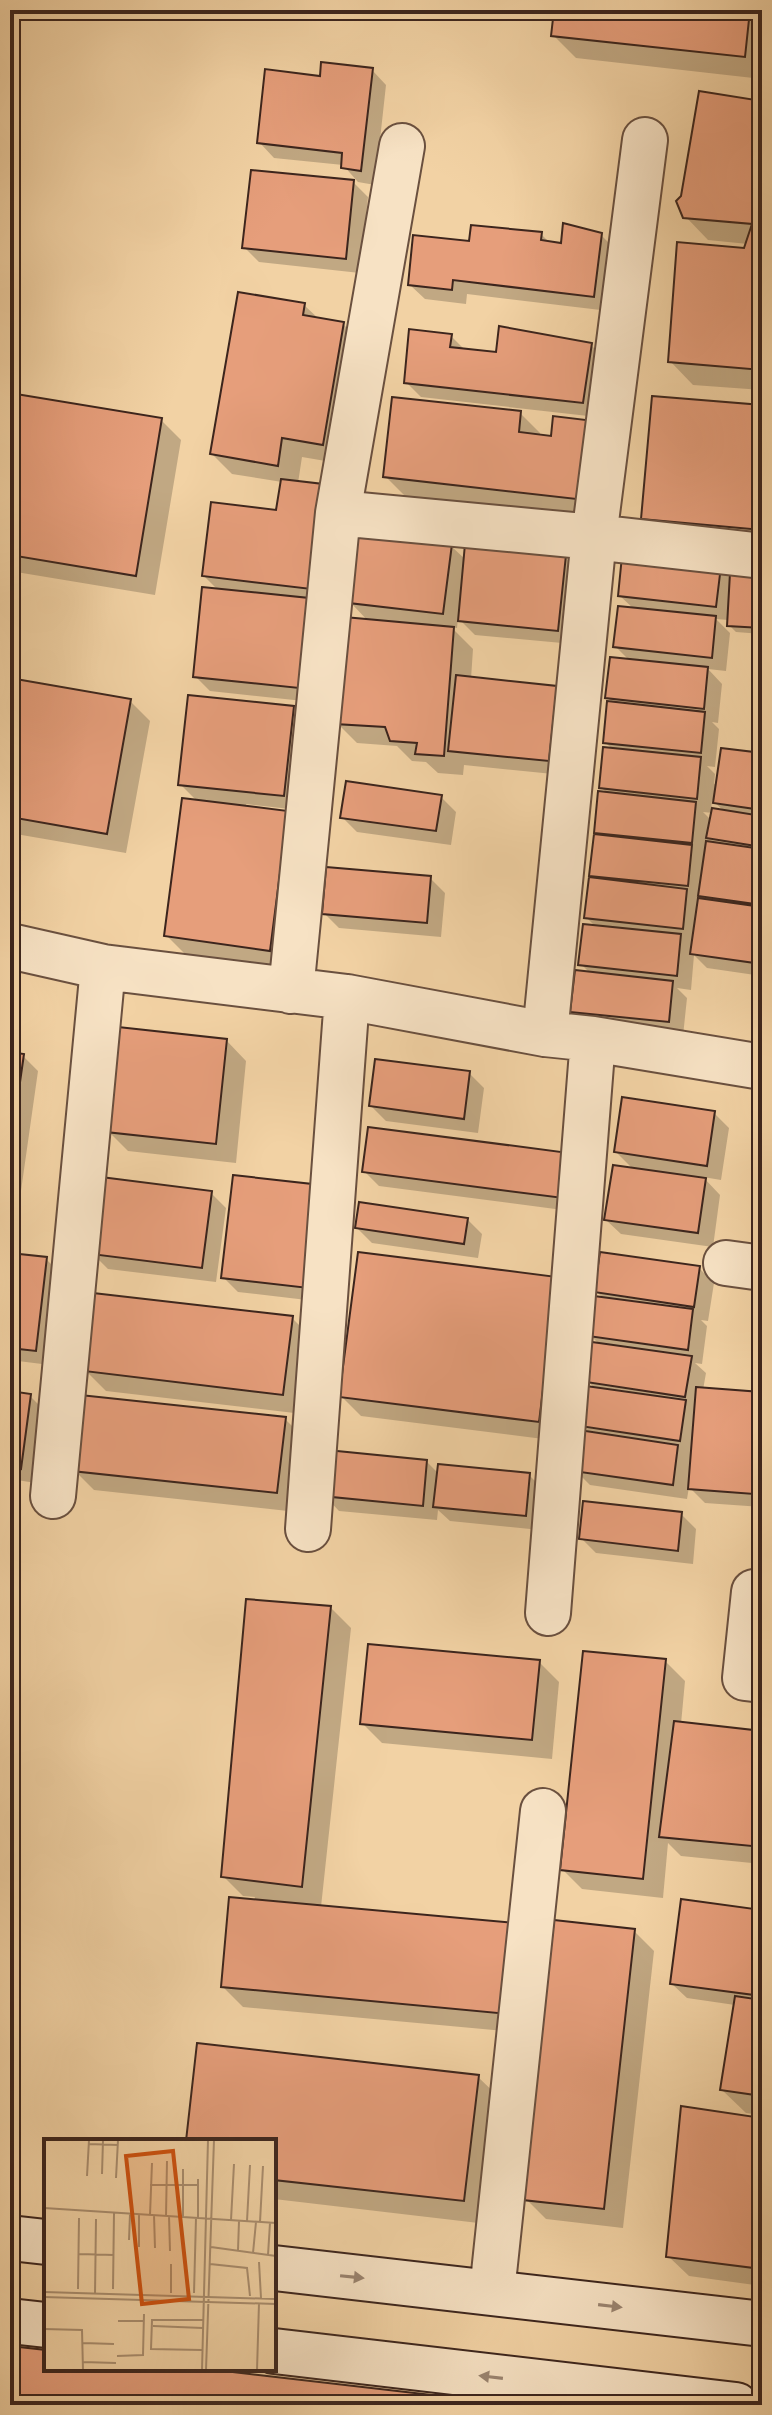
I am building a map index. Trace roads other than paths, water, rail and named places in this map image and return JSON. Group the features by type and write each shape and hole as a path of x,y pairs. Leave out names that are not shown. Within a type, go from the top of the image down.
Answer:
{"street":[{"path":"545,1034 594,537 645,140"},
{"path":"291,991 338,513 402,146"},
{"path":"338,513 762,556"},
{"path":"10,946 103,967 347,997 545,1034 762,1067"},
{"path":"53,1496 103,967"},
{"path":"308,1529 347,997"},
{"path":"548,1613 593,1039"},
{"path":"754,1592 745,1678 762,1680"},
{"path":"492,2292 543,1811"},
{"path":"10,2238 44,2242"},
{"path":"276,2268 762,2324"},
{"path":"10,2321 44,2325"},
{"path":"276,2351 736,2405"}]}
